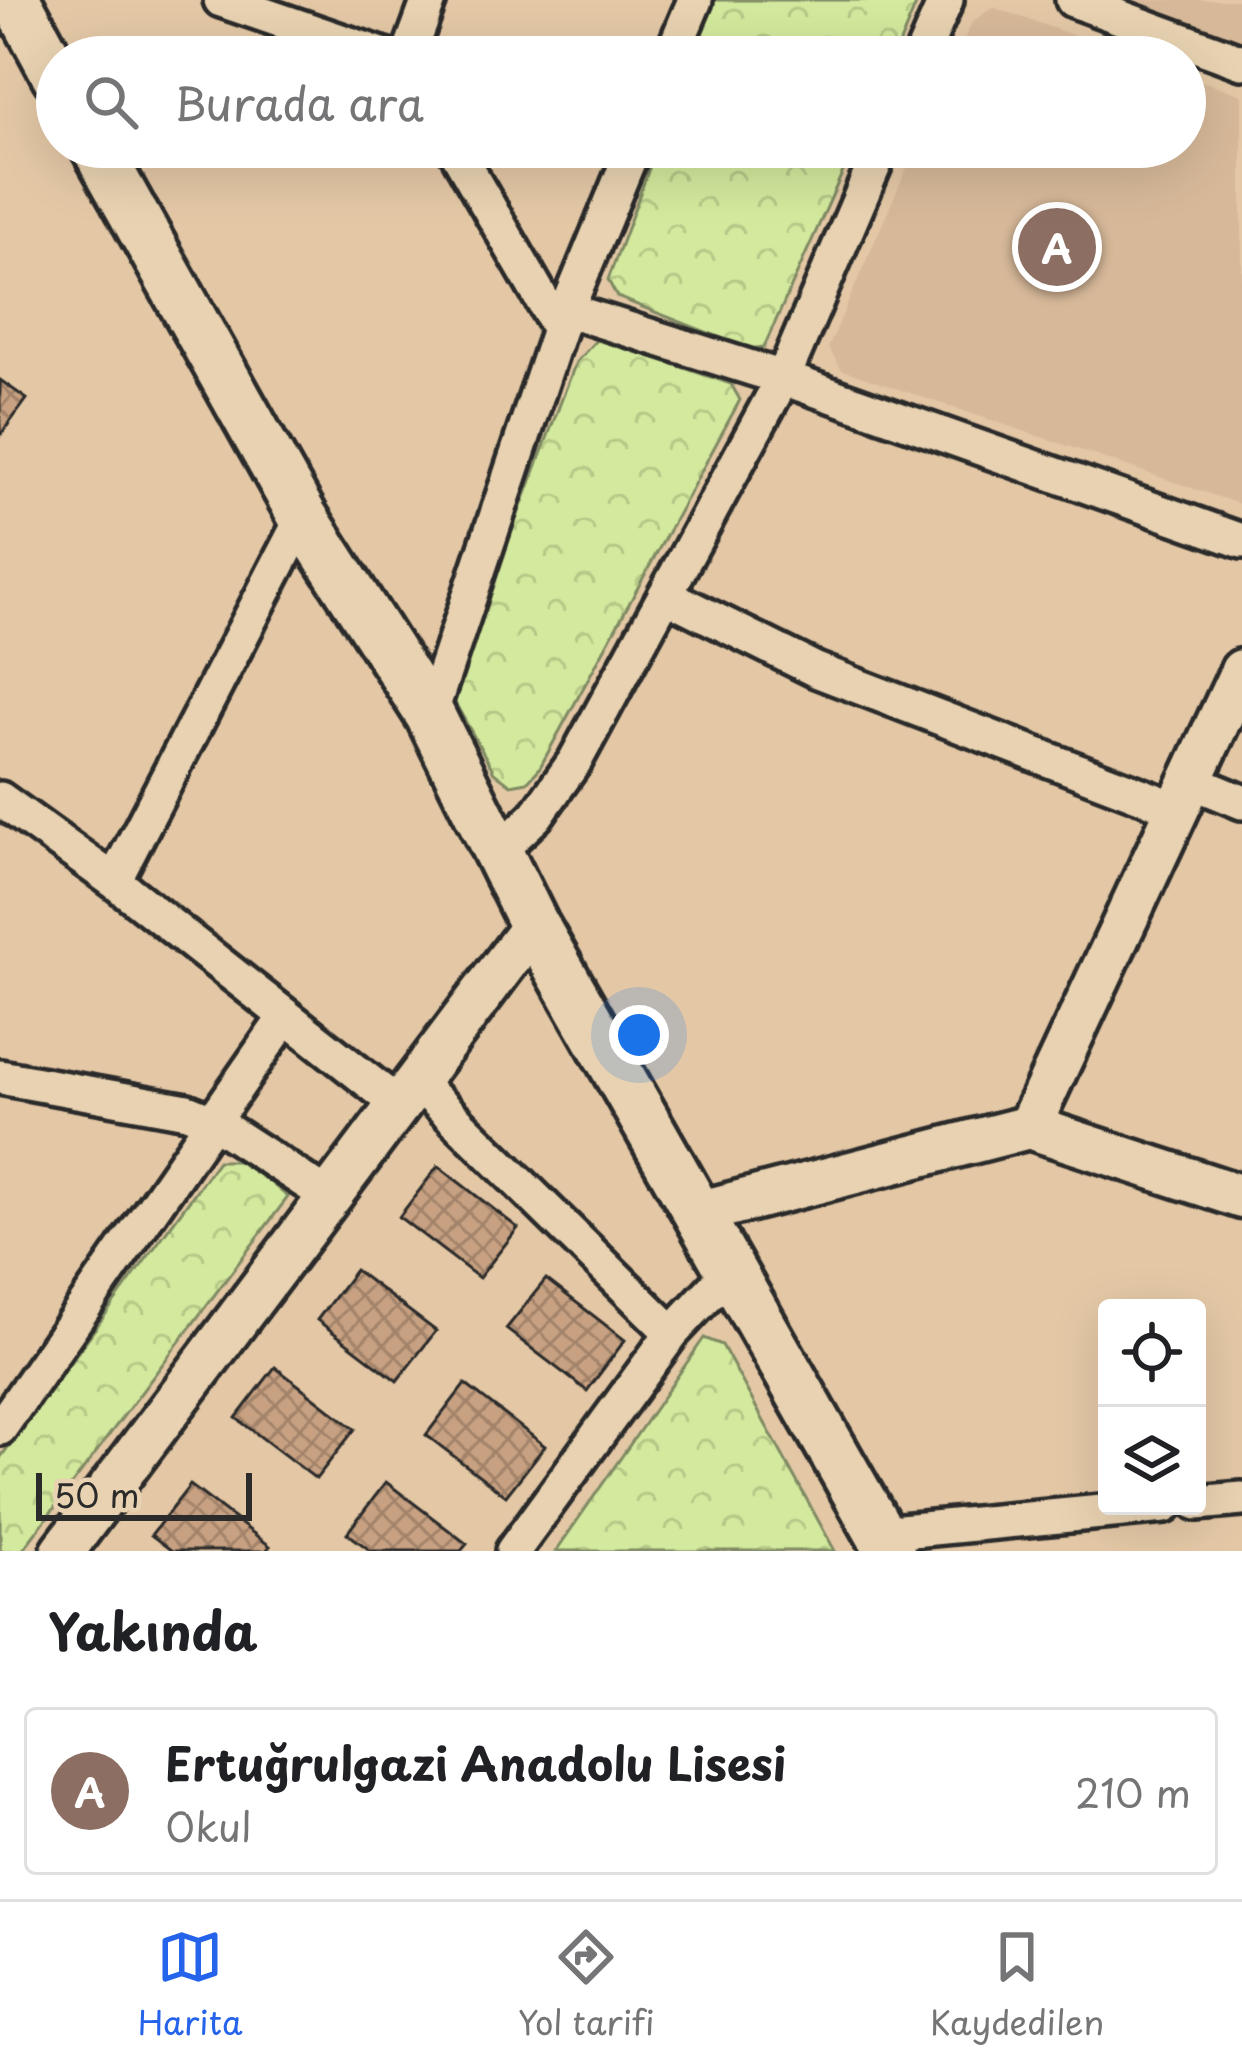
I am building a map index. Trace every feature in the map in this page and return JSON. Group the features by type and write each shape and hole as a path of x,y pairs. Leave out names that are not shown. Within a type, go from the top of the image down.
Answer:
{"main road":[{"path":"16,0 36,37"},
{"path":"107,168 303,518 430,715 534,925 885,1542"}],"street":[{"path":"221,0 326,36"},
{"path":"416,36 429,0"},
{"path":"680,36 695,0"},
{"path":"930,36 946,0"},
{"path":"1072,0 1171,36"},
{"path":"1206,49 1242,62"},
{"path":"467,168 563,319 783,378 1242,541"},
{"path":"430,715 563,319 625,168"},
{"path":"500,850 536,816 575,761 783,378 873,168"},
{"path":"114,881 303,518"},
{"path":"665,595 837,679 1184,795 1242,802"},
{"path":"1029,1127 1242,671"},
{"path":"0,799 286,1016 408,1093 672,1333"},
{"path":"70,1549 534,925"},
{"path":"0,1428 286,1016"},
{"path":"0,1077 163,1105 214,1122 329,1197"},
{"path":"697,1213 1029,1127 1242,1197"},
{"path":"513,1551 672,1333 730,1271"},
{"path":"1206,1502 1242,1499"},
{"path":"885,1542 1098,1515"}],"shaded area":[{"path":"1115,0 1242,0 1242,47"},
{"path":"993,7 1075,36 966,36 972,22"},
{"path":"1206,82 1242,95 1242,505 842,370 828,348 907,168 1206,168"}],"green space":[{"path":"712,0 918,0 903,36 699,36"},
{"path":"649,168 845,168 764,347 749,349 617,297 608,280"},
{"path":"598,338 731,384 740,400 539,769 527,782 511,785 494,772 450,694 576,362"},
{"path":"218,1161 245,1161 288,1197 22,1551 0,1551 0,1458"},
{"path":"704,1338 722,1345 835,1551 556,1551"}],"building":[{"path":"0,380 27,399 0,436"},
{"path":"438,1166 518,1228 479,1278 399,1217"},
{"path":"355,1270 436,1331 397,1381 317,1320"},
{"path":"546,1279 625,1340 587,1391 506,1329"},
{"path":"275,1367 355,1429 316,1479 236,1418"},
{"path":"465,1384 545,1446 506,1496 426,1435"},
{"path":"386,1482 467,1544 461,1551 371,1551 347,1533"},
{"path":"190,1485 270,1546 266,1551 172,1551 151,1535"}],"place":[{"name":"Ertuğrulgazi Anadolu Lisesi","path":"1057,247"}]}
